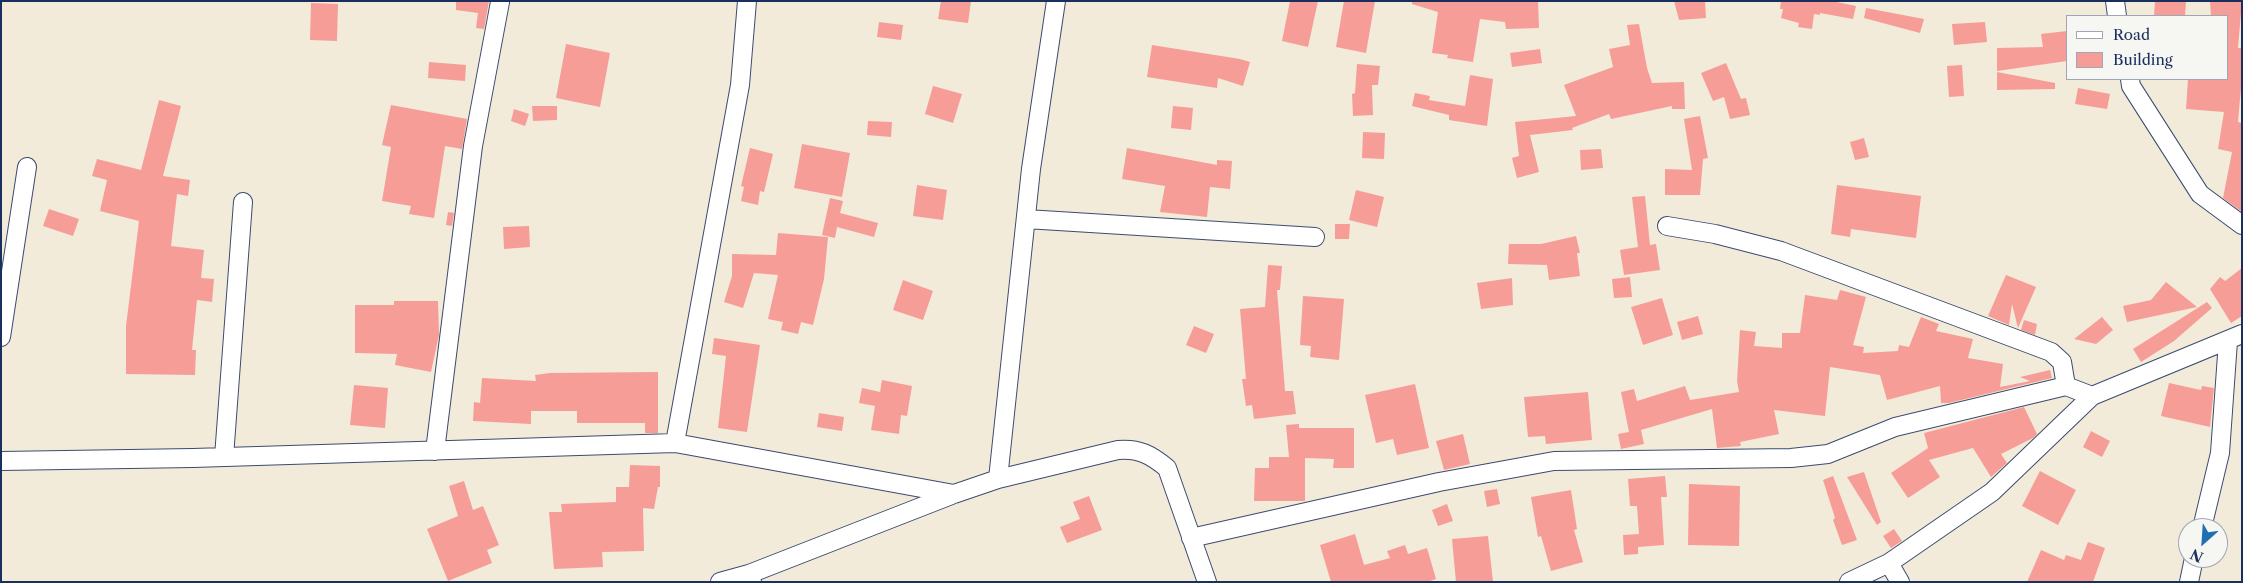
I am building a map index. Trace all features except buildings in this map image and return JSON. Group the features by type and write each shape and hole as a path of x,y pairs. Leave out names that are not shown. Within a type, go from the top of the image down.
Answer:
{"street":[{"path":"675,443 740,85 747,1"},
{"path":"998,479 1031,169 1056,1"},
{"path":"2115,1 2117,15"},
{"path":"435,451 473,146 500,2"},
{"path":"2130,80 2131,86 2200,194 2242,225"},
{"path":"1,337 28,167"},
{"path":"224,457 243,202"},
{"path":"1026,219 1314,237"},
{"path":"1667,226 1715,234 1781,251 2051,352 2062,362 2066,386"},
{"path":"1848,582 1889,563 1992,492 2092,396 2235,338 2220,453 2204,518"},
{"path":"1191,538 1439,482 1554,461 1791,458 1828,454 1896,427 2066,386 2092,396"},
{"path":"1,461 224,457 675,443 954,494"},
{"path":"720,582 750,578 954,494 998,479 1118,450 1130,449 1152,456 1167,468 1207,582"},
{"path":"1889,563 1900,582"},
{"path":"2188,582 2192,568"}]}
